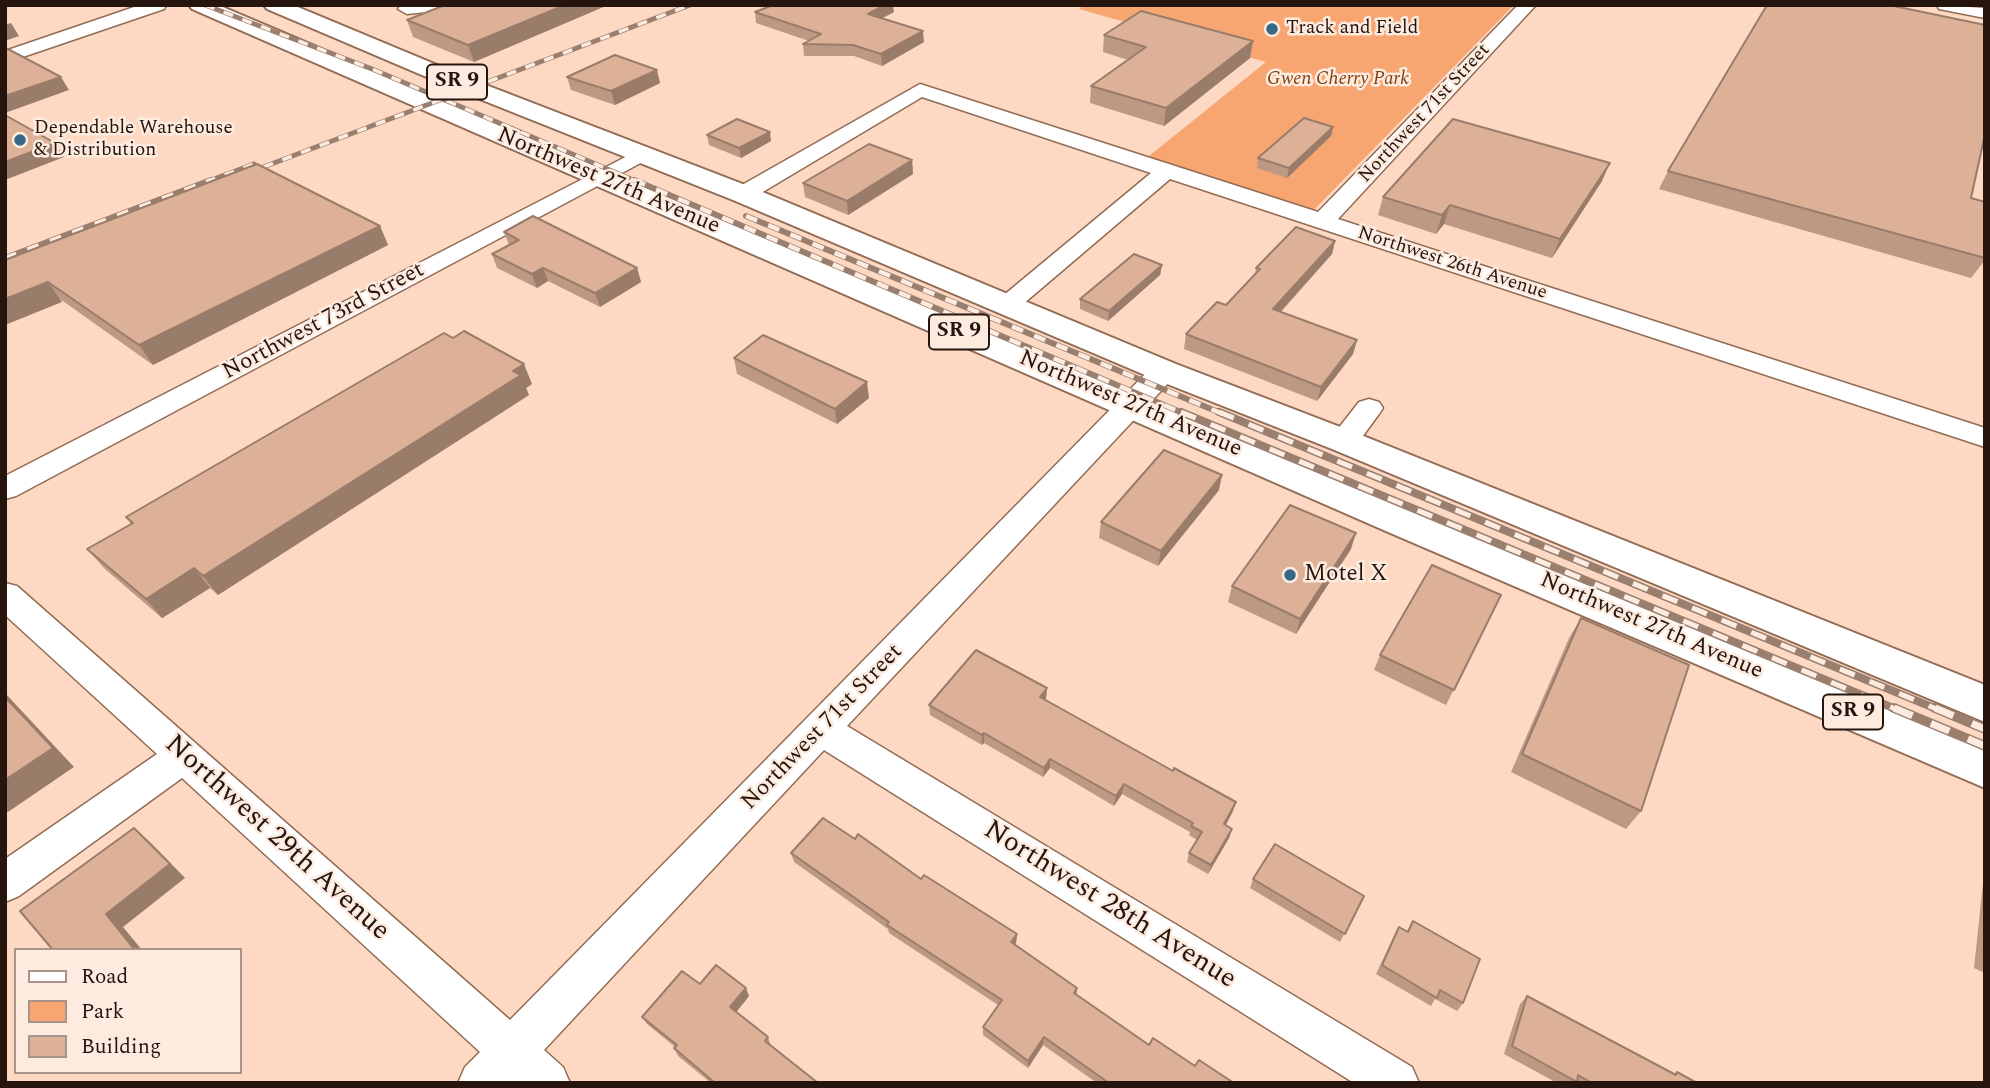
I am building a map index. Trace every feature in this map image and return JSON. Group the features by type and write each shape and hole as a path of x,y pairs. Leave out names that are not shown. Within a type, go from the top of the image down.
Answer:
{"main road":[{"name":"Northwest 27th Avenue","path":"199,5 1131,406 1985,768"},
{"name":"Northwest 27th Avenue","path":"274,5 454,81 743,194 1164,371 1344,441 1985,704"}],"street":[{"path":"5,57 158,5"},
{"path":"407,9 446,5"},
{"name":"Northwest 71st Street","path":"1322,222 1528,5"},
{"path":"1945,5 1985,13"},
{"name":"Northwest 26th Avenue","path":"743,194 920,90 1985,438"},
{"name":"Northwest 73rd Street","path":"5,489 643,154"},
{"path":"1007,305 1166,172"},
{"name":"Northwest 71st Street","path":"481,1083 1164,371"},
{"path":"1344,441 1369,408"},
{"name":"Northwest 29th Avenue","path":"5,595 547,1083"},
{"name":"Northwest 28th Avenue","path":"822,730 1396,1083"},
{"path":"5,883 184,756"}],"green space":[{"name":"Gwen Cherry Park","path":"1084,5 1514,5 1310,214 1144,160 1266,62 1079,9"}],"building":[{"path":"445,5 565,5 468,45 407,20"},
{"path":"773,5 885,5 868,14 923,31 881,54 853,45 803,44 821,34 755,12"},
{"path":"1767,5 1889,5 1985,25 1985,134 1971,198 1985,202 1985,258 1668,171"},
{"path":"1141,11 1253,41 1166,108 1091,86 1146,47 1104,35"},
{"path":"5,49 8,49 61,77 5,96"},
{"path":"615,55 657,70 611,91 567,77"},
{"path":"5,115 55,143 5,162"},
{"path":"1304,118 1333,127 1289,168 1258,158"},
{"path":"737,119 770,132 739,148 707,135"},
{"path":"1453,119 1610,163 1560,239 1450,205 1442,215 1383,197"},
{"path":"869,144 912,160 847,201 803,183"},
{"path":"257,164 380,226 139,345 48,282 5,299 5,260"},
{"path":"533,216 637,268 595,293 543,268 532,274 492,254 519,240 504,232"},
{"path":"1296,227 1335,241 1273,309 1357,340 1321,387 1186,334 1217,302 1226,305 1260,269 1256,268"},
{"path":"1134,254 1162,265 1109,311 1080,299"},
{"path":"464,331 524,364 513,371 521,375 203,576 194,568 146,599 87,549 133,523 126,517 444,333 453,338"},
{"path":"763,335 867,382 835,409 734,358"},
{"path":"1164,450 1222,475 1161,551 1101,522"},
{"name":"Motel X","path":"1290,505 1356,533 1300,619 1232,586"},
{"path":"1432,565 1501,595 1454,690 1380,655"},
{"path":"1581,618 1689,665 1641,811 1522,754"},
{"path":"976,650 1047,688 1040,697 1173,771 1174,768 1236,802 1224,824 1232,829 1211,865 1189,853 1202,832 1191,826 1193,823 1124,784 1116,796 1050,759 1044,768 929,705"},
{"path":"5,697 53,748 5,780"},
{"path":"823,818 855,839 858,834 921,879 924,875 1017,934 1011,942 1077,988 1074,993 1149,1045 1153,1038 1195,1066 1199,1060 1234,1083 1109,1083 1044,1037 1028,1061 983,1027 1002,1000 887,925 889,922 791,853"},
{"path":"134,828 170,864 106,914 133,948 51,948 20,911"},
{"path":"1275,844 1364,896 1345,934 1253,879"},
{"path":"1413,921 1480,959 1463,1003 1440,990 1437,998 1382,965 1399,927 1408,932"},
{"path":"716,965 746,988 730,1007 768,1037 765,1041 818,1083 715,1083 674,1048 677,1045 642,1017 682,971 700,984"},
{"path":"1527,996 1676,1075 1677,1072 1697,1083 1592,1083 1578,1075 1577,1082 1512,1046"}],"railway":[{"path":"205,5 443,99"},
{"path":"443,99 690,5"},
{"path":"245,174 443,99"},
{"path":"443,99 638,182"},
{"path":"206,182 254,164"},
{"path":"5,258 211,180"},
{"path":"634,180 1185,414"},
{"path":"746,216 1223,414"},
{"path":"1181,412 1898,710"},
{"path":"1219,412 1939,710"},
{"path":"1894,708 1985,746"},
{"path":"1935,708 1985,729"}],"place":[{"name":"Track and Field","path":"1272,29"},
{"name":"Dependable Warehouse & Distribution","path":"20,140"},
{"name":"Motel X","path":"1290,575"}]}
